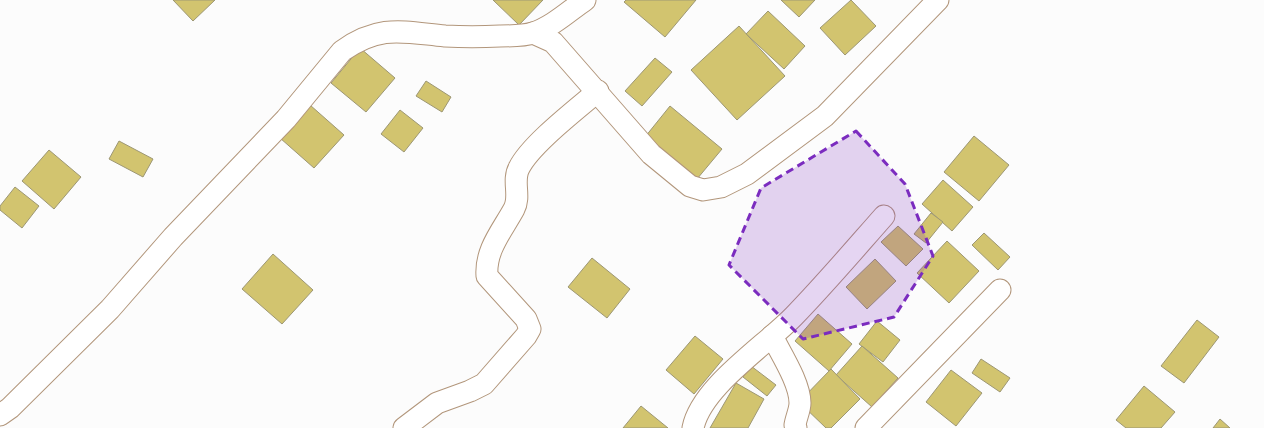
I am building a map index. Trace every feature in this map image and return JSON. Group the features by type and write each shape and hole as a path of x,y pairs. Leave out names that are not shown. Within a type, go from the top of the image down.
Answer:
{"street":[{"path":"533,33 585,0"},
{"path":"0,415 10,408 110,309 173,237 286,119 342,51 366,37 386,32 410,31 444,36 476,37 533,33 553,42 598,91 651,154 690,186 703,190 721,187 747,174 825,116 938,0"},
{"path":"404,428 437,403 470,392 484,384 526,336 530,329 526,319 487,276 488,258 505,222 517,203 516,178 525,156 598,91"},
{"path":"693,428 695,417 717,387 793,317 884,216"},
{"path":"866,428 1000,290"},
{"path":"772,336 794,380 798,394 800,404 795,425 796,428"}],"highlighted area":[{"path":"856,131 905,184 933,256 894,317 803,339 729,265 761,188"}],"building":[{"path":"173,0 215,0 193,21"},
{"path":"493,0 543,0 519,25"},
{"path":"626,0 696,0 665,37 624,2"},
{"path":"781,0 815,0 799,17"},
{"path":"851,0 876,26 845,55 820,28"},
{"path":"768,11 805,46 784,69 746,34"},
{"path":"739,26 785,76 737,120 691,70"},
{"path":"360,48 395,78 366,112 331,83"},
{"path":"655,58 672,72 642,106 625,91"},
{"path":"426,81 451,97 442,112 416,96"},
{"path":"310,105 344,135 314,168 280,138"},
{"path":"670,106 722,149 697,179 645,137"},
{"path":"400,110 423,128 404,152 381,134"},
{"path":"974,136 1009,165 979,201 944,172"},
{"path":"119,141 153,159 143,177 109,159"},
{"path":"49,150 81,177 54,209 22,181"},
{"path":"943,180 973,207 952,231 922,204"},
{"path":"15,187 39,206 22,228 0,210 0,206"},
{"path":"931,213 943,222 926,243 914,234"},
{"path":"898,226 923,249 906,266 881,242"},
{"path":"984,233 1010,257 998,270 972,245"},
{"path":"947,241 979,271 949,303 917,273"},
{"path":"273,254 313,290 282,324 242,289"},
{"path":"592,258 630,289 607,318 568,287"},
{"path":"875,259 896,281 867,309 846,287"},
{"path":"818,314 852,344 829,371 795,341"},
{"path":"1197,320 1219,337 1184,383 1161,366"},
{"path":"877,321 900,340 883,362 859,344"},
{"path":"695,336 723,359 694,394 666,370"},
{"path":"862,346 898,378 872,407 836,375"},
{"path":"981,359 1010,378 1000,392 972,373"},
{"path":"751,366 776,385 767,396 743,377"},
{"path":"831,369 860,399 831,428 826,428 799,402"},
{"path":"951,370 982,393 956,426 926,402"},
{"path":"736,383 764,399 748,428 710,428"},
{"path":"1144,386 1175,412 1161,428 1126,428 1116,420"},
{"path":"641,406 668,428 623,428"},
{"path":"1220,419 1230,428 1213,428"}]}
